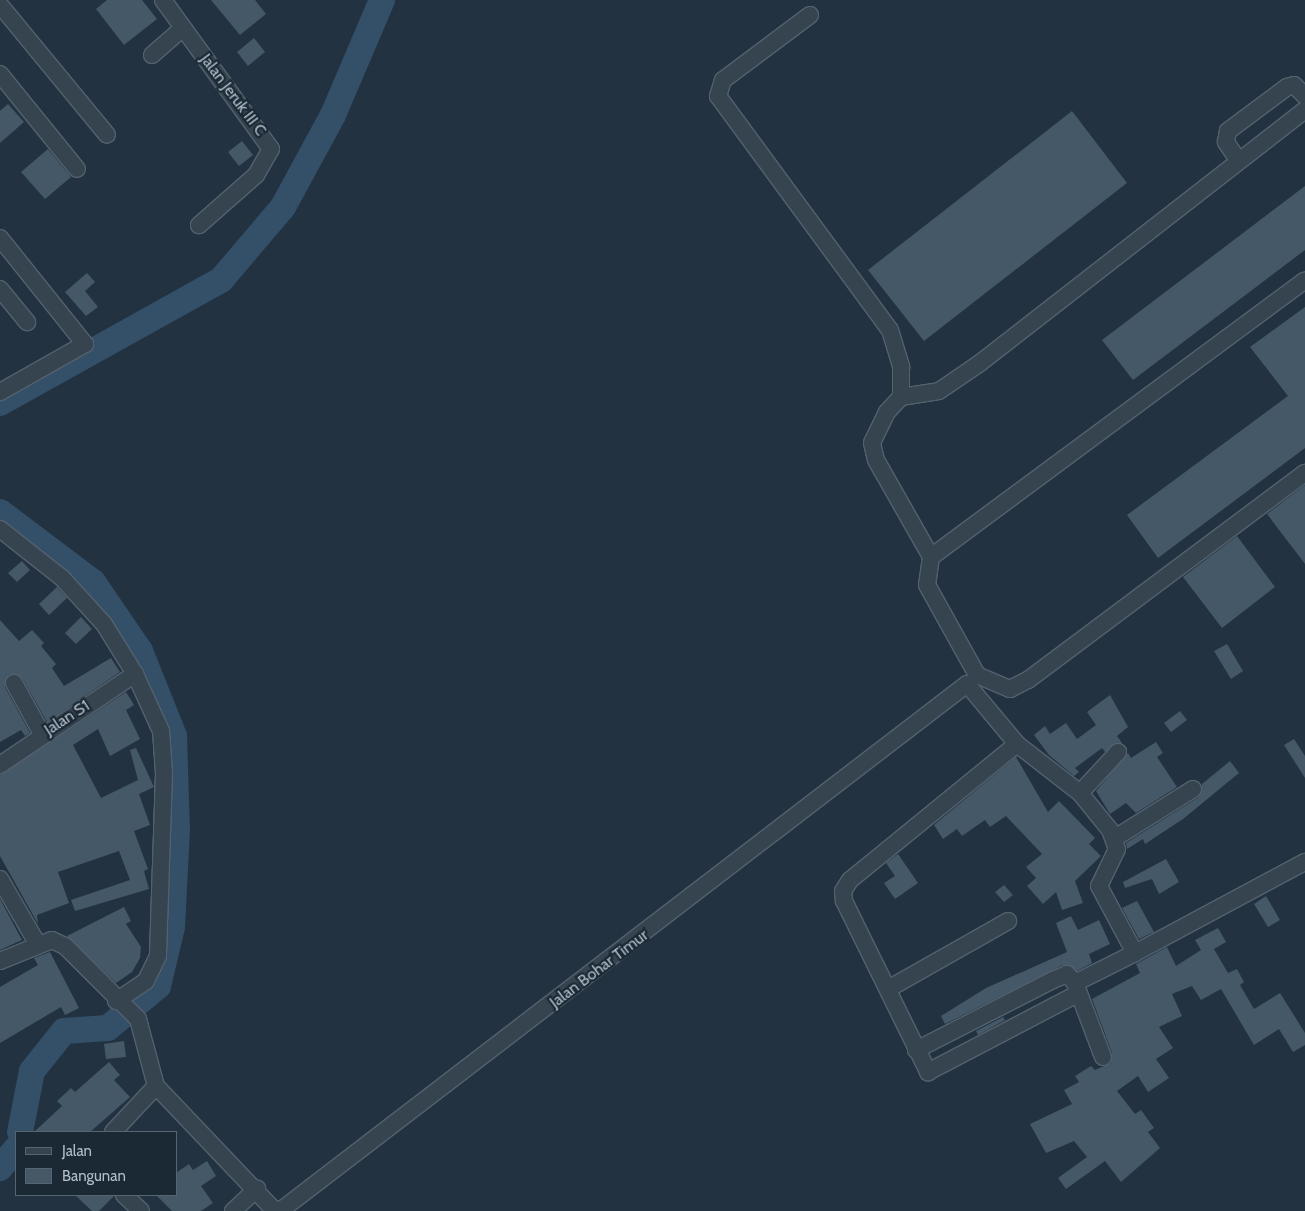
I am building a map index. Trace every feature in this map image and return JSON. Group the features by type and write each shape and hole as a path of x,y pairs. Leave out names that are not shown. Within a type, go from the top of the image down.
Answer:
{"street":[{"name":"Jalan Jeruk III C","path":"163,0 270,149 256,175 199,225"},
{"path":"0,6 106,135"},
{"path":"810,16 723,80 718,96 890,330 902,367 901,397"},
{"path":"152,55 183,28"},
{"path":"0,74 77,169"},
{"path":"1238,160 1226,142 1228,131 1287,87 1294,85 1305,96"},
{"path":"1135,952 1099,886 1116,852 1115,838 1080,793 1017,744 972,679 926,585 931,557 876,460 872,443 887,412 901,397 939,391 980,363 1238,160 1305,110"},
{"path":"0,239 85,344 0,392"},
{"path":"931,557 1305,280"},
{"path":"0,289 27,322"},
{"path":"972,679 1010,689 1028,680 1305,473"},
{"path":"0,529 83,599 135,674 158,720 162,744 158,956 146,981 118,1003"},
{"name":"Jalan S1","path":"0,766 42,734 135,674"},
{"name":"Jalan Bohar Timur","path":"257,1189 274,1209 286,1208 912,729 972,679"},
{"path":"14,683 42,734"},
{"path":"1017,744 845,885 844,901 916,1050 931,1073 1135,952 1305,862"},
{"path":"1080,793 1118,752"},
{"path":"1115,838 1193,789"},
{"path":"0,880 37,944"},
{"path":"888,989 1008,921"},
{"path":"0,961 37,944 52,940 62,943 118,1003 138,1019 156,1086 257,1189 233,1211"},
{"path":"916,1050 1067,974 1076,988 1103,1057"},
{"path":"114,1131 156,1086"},
{"path":"125,1196 142,1211"}],"building":[{"path":"107,0 142,0 157,19 124,45 96,9"},
{"path":"211,0 255,0 266,14 240,35"},
{"path":"254,38 265,52 248,66 237,52"},
{"path":"8,104 24,122 0,143 0,111"},
{"path":"1072,111 1127,183 924,341 868,270"},
{"path":"242,141 253,155 239,166 228,152"},
{"path":"48,149 71,177 45,199 21,172"},
{"path":"1305,186 1305,250 1133,380 1102,340"},
{"path":"87,273 95,282 85,291 98,307 86,316 65,292"},
{"path":"1305,307 1305,448 1158,558 1127,515 1288,396 1250,347"},
{"path":"1305,485 1305,564 1267,514"},
{"path":"1237,536 1275,587 1222,628 1183,577"},
{"path":"22,561 30,570 17,582 8,573"},
{"path":"57,587 67,598 49,615 39,604"},
{"path":"81,617 92,629 76,644 65,633"},
{"path":"0,620 19,641 32,630 44,643 41,646 56,664 52,668 64,686 111,658 120,672 47,722 22,678 9,675 5,687 30,733 25,736 21,730 0,742"},
{"path":"1227,644 1243,671 1231,679 1214,651"},
{"path":"126,692 134,705 126,710 140,739 110,756 98,729 73,745 101,798 138,780 130,750 136,748 154,787 139,794 150,825 134,831 148,869 144,871 149,889 75,911 71,900 130,880 119,851 58,872 69,903 37,915 38,924 0,856 0,775"},
{"path":"1110,695 1128,727 1117,736 1122,743 1105,752 1102,748 1075,768 1079,772 1074,776 1049,755 1034,735 1045,726 1050,734 1066,723 1077,739 1096,725 1087,712"},
{"path":"1180,711 1187,720 1171,732 1164,723"},
{"path":"1294,739 1305,756 1305,778 1284,745"},
{"path":"1156,742 1163,753 1157,757 1177,787 1136,813 1126,803 1110,814 1096,791 1128,753 1131,758"},
{"path":"1016,757 1048,812 1059,801 1095,838 1089,844 1101,856 1075,881 1083,903 1062,910 1056,892 1043,904 1027,886 1036,878 1026,867 1042,854 1006,816 990,827 985,820 962,836 957,829 943,839 934,825"},
{"path":"1230,761 1239,773 1183,819 1145,844 1143,839 1127,849 1126,843 1199,797 1202,784"},
{"path":"898,854 918,883 895,899 884,883 895,876 886,863"},
{"path":"1166,859 1179,882 1159,894 1152,879 1125,888 1123,882"},
{"path":"1004,885 1013,895 1004,902 995,892"},
{"path":"1266,896 1280,920 1268,927 1254,904"},
{"path":"0,899 22,940 0,950"},
{"path":"1137,901 1154,932 1139,939 1122,908"},
{"path":"124,907 131,921 126,924 141,947 140,958 132,972 116,983 67,936"},
{"path":"1071,916 1078,930 1099,920 1110,944 1089,954 1092,963 1077,971 1063,965 945,1024 941,1016 986,988 1067,952 1056,923"},
{"path":"1218,928 1226,942 1214,949 1228,973 1237,969 1244,982 1240,985 1254,1009 1280,993 1305,1033 1305,1045 1293,1052 1279,1029 1254,1045 1221,989 1201,1000 1192,986 1172,994 1182,1016 1159,1027 1173,1048 1156,1059 1169,1078 1148,1092 1138,1076 1117,1091 1135,1114 1141,1110 1154,1128 1148,1132 1160,1148 1121,1182 1105,1161 1066,1189 1058,1178 1087,1157 1074,1141 1046,1153 1030,1124 1072,1104 1064,1090 1079,1082 1075,1076 1091,1066 1095,1070 1111,1063 1112,1053 1092,999 1140,973 1136,964 1167,947 1176,966 1201,950 1195,940"},
{"path":"50,952 79,1008 65,1015 61,1007 0,1043 0,987 38,965 34,958"},
{"path":"1003,1017 1005,1020 978,1035 976,1031"},
{"path":"124,1041 126,1057 106,1059 104,1044"},
{"path":"109,1062 120,1075 114,1080 130,1097 91,1131 35,1131 62,1106 57,1101 71,1088 75,1092"},
{"path":"207,1161 216,1176 201,1186 213,1203 201,1211 172,1211 157,1196 178,1196 178,1172 189,1164 193,1170"},
{"path":"76,1196 114,1196 99,1211 92,1211"}],"waterway":[{"path":"0,403 221,280 283,207 333,115 382,0"},
{"path":"0,512 93,582 140,651 174,736 177,829 172,927 158,986 108,1028 64,1031 32,1071 20,1131"},
{"path":"0,1168 15,1150"}]}
